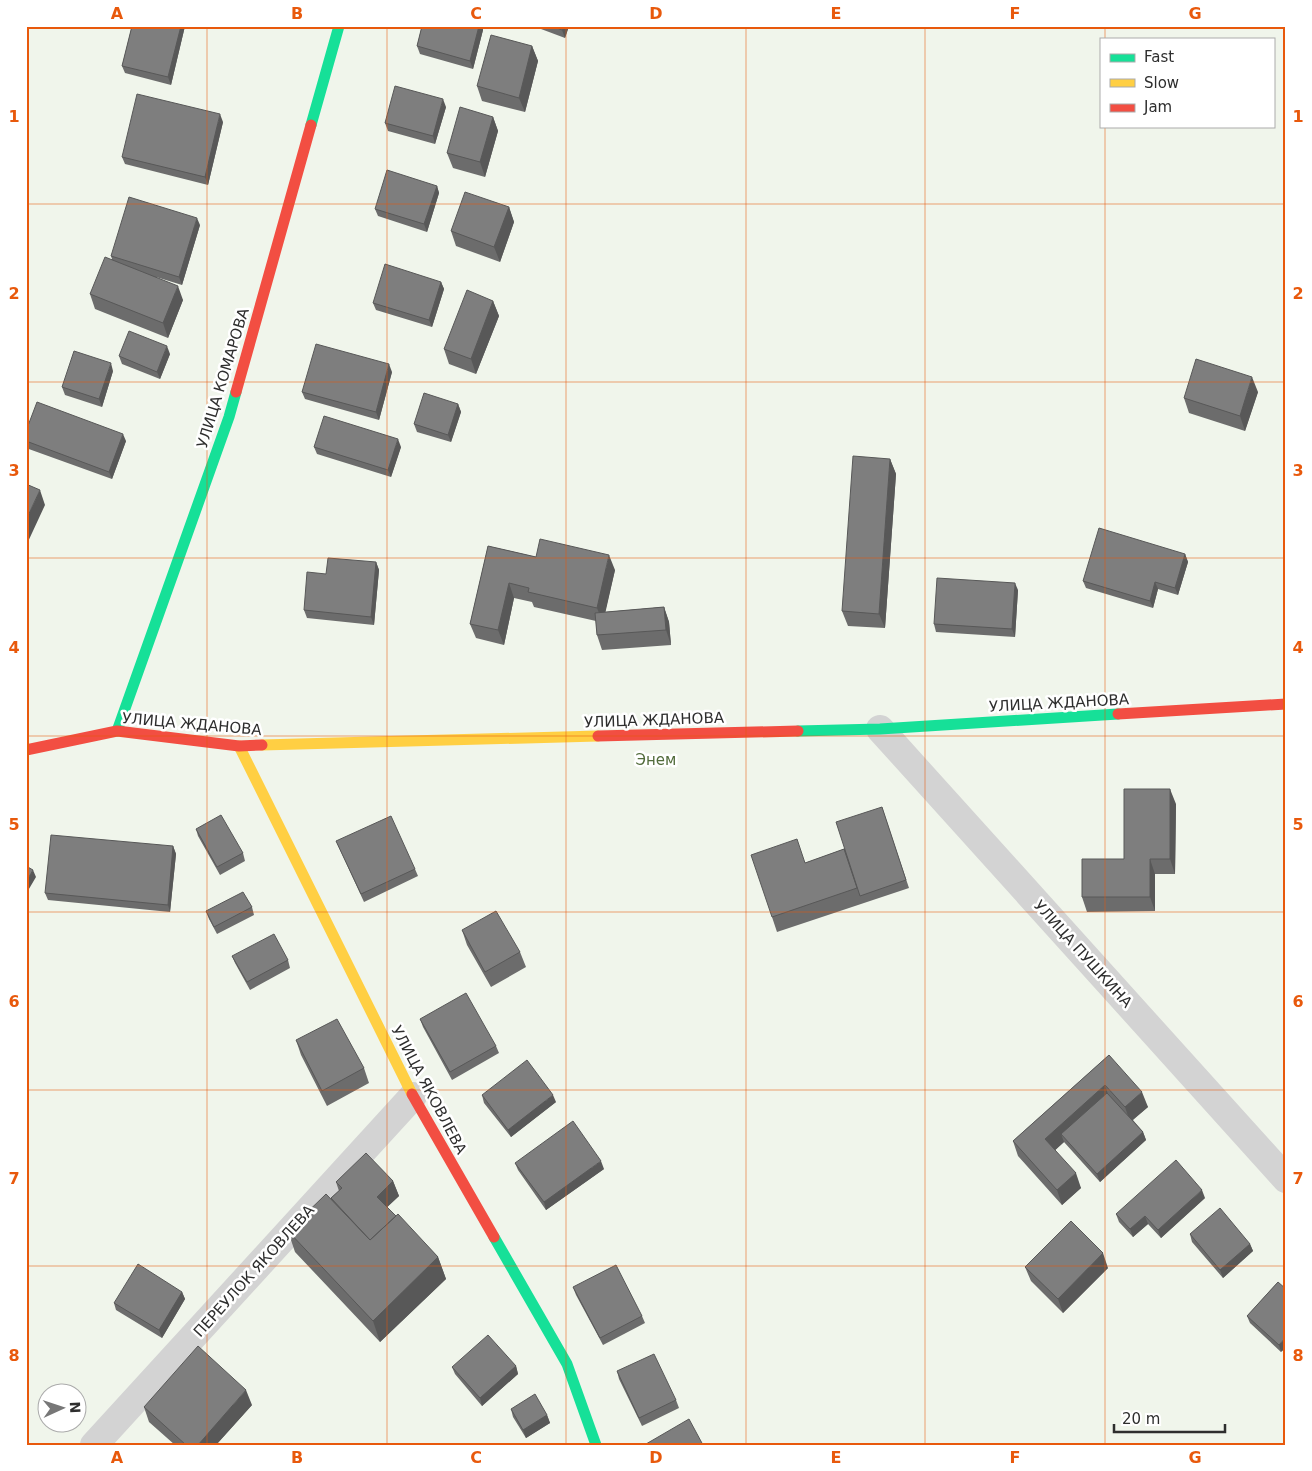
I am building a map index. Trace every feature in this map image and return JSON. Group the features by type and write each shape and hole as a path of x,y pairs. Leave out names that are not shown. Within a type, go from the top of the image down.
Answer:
{"street":[{"name":"УЛИЦА КОМАРОВА","path":"117,731 230,417 339,26"},
{"name":"УЛИЦА ЖДАНОВА","path":"26,750 117,731 239,746 880,729 1286,704"},
{"name":"УЛИЦА ПУШКИНА","path":"880,729 1286,1179"},
{"name":"УЛИЦА ЯКОВЛЕВА","path":"239,746 413,1096 567,1364 596,1445"},
{"name":"ПЕРЕУЛОК ЯКОВЛЕВА","path":"94,1445 413,1096"}],"green space":[{"name":"Энем","path":"26,26 1286,26 1286,1445 26,1445"}],"building":[{"path":"132,26 181,26 168,77 122,66"},
{"path":"422,26 479,26 470,61 417,46"},
{"path":"552,26 564,26 562,30"},
{"path":"491,35 532,46 519,98 477,86"},
{"path":"395,86 443,99 433,136 385,123"},
{"path":"137,94 220,114 205,177 122,157"},
{"path":"460,107 493,117 480,162 447,153"},
{"path":"387,170 437,186 424,224 375,209"},
{"path":"465,192 509,207 494,247 451,231"},
{"path":"129,197 197,218 179,277 111,256"},
{"path":"105,257 178,286 163,323 90,294"},
{"path":"385,264 441,282 429,320 373,303"},
{"path":"467,290 493,301 471,359 444,349"},
{"path":"129,331 167,346 157,372 119,356"},
{"path":"316,344 389,364 376,412 302,392"},
{"path":"74,351 111,363 99,399 62,387"},
{"path":"1196,359 1252,377 1240,416 1184,398"},
{"path":"424,393 458,404 448,435 414,424"},
{"path":"37,402 123,434 109,472 26,441 26,431"},
{"path":"324,416 398,439 388,470 314,447"},
{"path":"853,456 890,459 879,614 842,611"},
{"path":"26,484 40,490 26,520"},
{"path":"1099,528 1185,554 1175,588 1155,582 1150,601 1083,581"},
{"path":"540,539 609,555 597,608 528,592 529,588 509,583 498,630 470,624 488,546 536,557"},
{"path":"328,558 376,562 371,617 304,610 307,572 326,574"},
{"path":"937,578 1015,583 1012,629 934,624"},
{"path":"664,607 666,630 597,635 595,613"},
{"path":"1124,789 1170,789 1170,859 1150,859 1150,897 1082,897 1082,859 1124,859"},
{"path":"882,807 906,880 860,896 836,822"},
{"path":"221,815 243,853 217,867 196,829"},
{"path":"391,816 415,869 361,894 336,841"},
{"path":"51,835 173,846 168,905 45,893"},
{"path":"797,839 805,863 844,849 857,888 772,917 751,855"},
{"path":"26,866 33,870 26,882"},
{"path":"243,892 252,907 214,927 206,911"},
{"path":"496,911 520,952 485,972 462,930"},
{"path":"274,934 288,960 247,982 232,956"},
{"path":"466,993 496,1046 450,1072 420,1019"},
{"path":"337,1019 364,1068 322,1091 296,1040"},
{"path":"1109,1055 1142,1092 1125,1107 1105,1085 1045,1139 1076,1173 1057,1190 1013,1141"},
{"path":"527,1060 553,1095 508,1130 482,1095"},
{"path":"1107,1093 1143,1132 1097,1174 1061,1134"},
{"path":"573,1121 601,1161 544,1202 515,1163"},
{"path":"366,1153 393,1181 377,1197 396,1216 370,1240 331,1198 342,1188 336,1182"},
{"path":"1176,1160 1202,1190 1158,1230 1145,1216 1130,1229 1116,1214"},
{"path":"326,1194 370,1240 398,1214 438,1257 373,1321 288,1231"},
{"path":"1220,1208 1250,1244 1220,1270 1190,1234"},
{"path":"1071,1221 1103,1253 1058,1299 1025,1267"},
{"path":"138,1264 182,1292 159,1330 114,1303"},
{"path":"616,1265 642,1316 600,1338 573,1287"},
{"path":"1278,1282 1286,1289 1286,1337 1279,1345 1247,1316"},
{"path":"488,1335 516,1366 480,1398 452,1367"},
{"path":"198,1346 246,1390 198,1445 186,1445 144,1407"},
{"path":"654,1354 676,1400 639,1418 617,1371"},
{"path":"535,1394 547,1415 523,1430 511,1409"},
{"path":"689,1419 703,1445 646,1445 646,1444"}],"traffic: fast":[{"path":"311,125 339,26"},
{"path":"117,731 229,417 236,392"},
{"path":"798,731 880,729 1118,714"},
{"path":"494,1237 567,1364 596,1445"}],"traffic: slow":[{"path":"262,745 598,736"},
{"path":"239,746 412,1094"}],"traffic: jam":[{"path":"236,392 311,125"},
{"path":"1118,714 1286,704"},
{"path":"26,750 117,731 239,746 262,745"},
{"path":"598,736 798,731"},
{"path":"412,1094 494,1237"}]}
